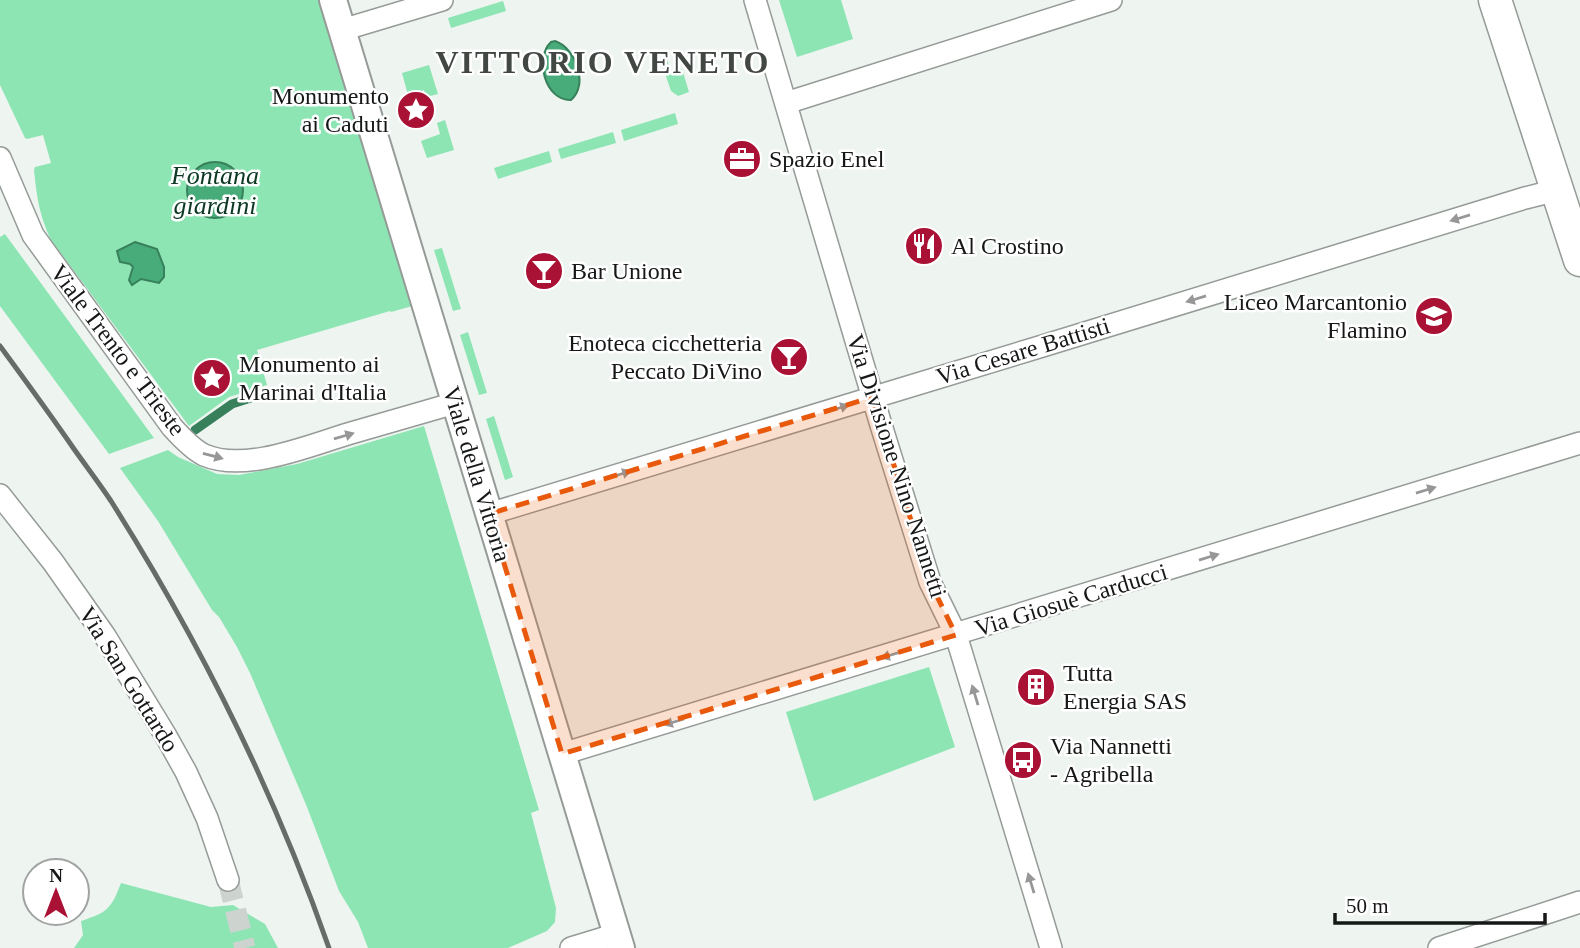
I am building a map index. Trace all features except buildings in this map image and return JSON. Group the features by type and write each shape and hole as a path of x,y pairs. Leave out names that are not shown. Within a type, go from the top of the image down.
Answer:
{"main road":[{"path":"1495,0 1580,260"}],"street":[{"name":"Viale della Vittoria","path":"333,0 619,941"},
{"path":"342,30 443,0"},
{"name":"Via Divisione Nino Nannetti","path":"755,0 930,582 957,635 1051,948"},
{"path":"786,103 1111,0"},
{"name":"Viale Trento e Trieste","path":"0,158 33,235 172,427 191,446 204,454 240,460 278,455 455,403"},
{"name":"Via Cesare Battisti","path":"489,514 1557,190"},
{"name":"Via Giosuè Carducci","path":"562,754 1580,443"},
{"name":"Via San Gottardo","path":"0,495 53,562 98,626 166,736 207,818 228,880"},
{"path":"1439,948 1580,902"},
{"path":"571,948 619,941"}],"highlighted area":[{"path":"873,397 930,582 956,635 562,754 489,514"}],"shaded area":[{"path":"0,0 322,0 416,305 257,350 267,385 229,397 189,426 51,240 39,206 34,170 35,167 51,163 43,135 25,138 0,85"},
{"path":"779,0 841,0 853,39 797,57"},
{"path":"503,1 506,11 451,28 448,18"},
{"path":"666,57 671,72 682,69 689,92 678,96 671,91 660,59"},
{"path":"429,65 438,94 426,97 424,90 408,95 402,73"},
{"path":"675,113 678,124 624,141 621,130"},
{"path":"445,120 454,150 427,158 421,141 440,134 437,123"},
{"path":"613,132 616,143 561,159 558,149"},
{"path":"549,151 552,162 498,179 494,168"},
{"path":"5,234 154,438 109,454 0,306 0,237"},
{"path":"442,248 461,309 453,311 434,250"},
{"path":"468,332 487,393 479,395 460,335"},
{"path":"494,416 513,477 505,480 486,419"},
{"path":"424,426 539,810 531,813 556,908 555,922 547,931 508,948 368,948 358,922 339,891 307,807 237,647 158,521 120,468 168,450 217,474 239,475 297,464"},
{"path":"929,667 955,747 814,801 786,712"},
{"path":"121,883 211,907 233,905 265,924 278,948 74,948 83,935 82,927 91,927 91,917 107,908"}],"water":[{"path":"555,41 569,51 578,68 579,85 571,100 555,94 545,77 543,58 546,49"},
{"name":"Fontana giardini","path":"215,162 226,164 235,170 241,179 241,201 235,210 226,216 215,218 204,216 195,210 189,201 187,190 189,179 195,170 204,164"},
{"path":"135,242 157,249 164,267 164,277 159,283 141,279 132,285 129,280 133,267 120,262 117,251"}],"waterway":[{"path":"195,430 232,404 269,392"}],"tunnel":[{"path":"228,880 245,948"}],"railway":[{"path":"0,346 111,501 175,608 233,718 259,775 329,948"}],"place":[{"name":"Monumento ai Caduti","path":"416,110"},
{"name":"Spazio Enel","path":"742,159"},
{"name":"Al Crostino","path":"924,246"},
{"name":"Bar Unione","path":"544,271"},
{"name":"Liceo Marcantonio Flamino","path":"1434,316"},
{"name":"Enoteca cicchetteria Peccato DiVino","path":"789,357"},
{"name":"Monumento ai Marinai d'Italia","path":"212,378"},
{"name":"Tutta Energia SAS","path":"1036,687"},
{"name":"Via Nannetti - Agribella","path":"1023,760"}],"district":[{"name":"VITTORIO VENETO","path":"603,62"}]}
